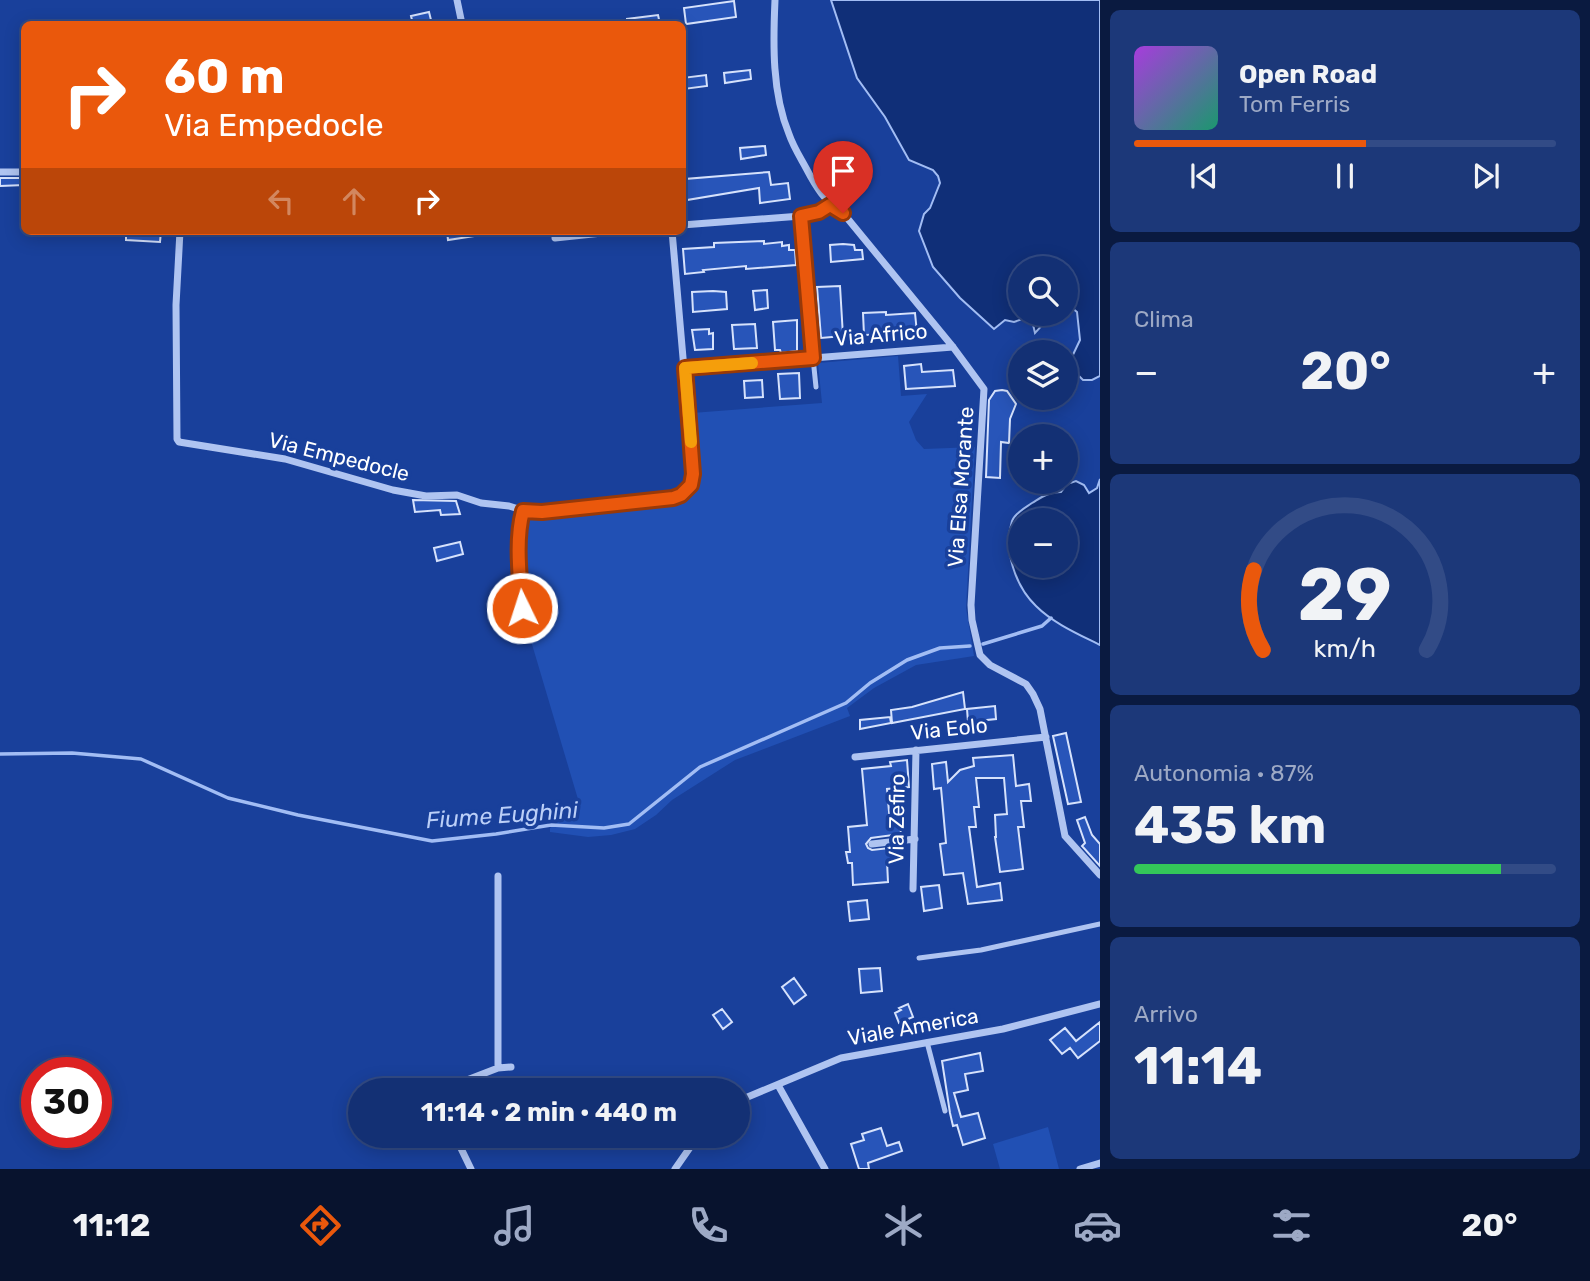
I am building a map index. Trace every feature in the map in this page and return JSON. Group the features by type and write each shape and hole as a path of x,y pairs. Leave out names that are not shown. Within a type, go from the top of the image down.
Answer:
{"street":[{"path":"457,0 461,21"},
{"name":"Via Elsa Morante","path":"775,0 773,48 782,110 788,134 817,190 830,205 843,213 984,389 971,605 980,655 990,665 1029,687 1040,709 1065,836 1100,875"},
{"path":"0,172 21,172"},
{"path":"686,225 801,216 819,212 830,205"},
{"path":"801,216 813,358"},
{"name":"Via Empedocle","path":"180,235 176,305 179,442 285,459 393,490 426,496 457,495 481,503 542,512 673,498 685,492 691,485 693,474 672,235"},
{"path":"555,238 583,235"},
{"name":"Via Africo","path":"685,368 953,347"},
{"path":"522,608 520,520 523,511"},
{"name":"Via Eolo","path":"855,757 1046,737"},
{"name":"Via Zefiro","path":"914,889 916,750"},
{"path":"872,844 915,839"},
{"path":"498,876 498,1068"},
{"name":"Viale America","path":"750,1096 841,1058 1003,1029 1100,1004"},
{"path":"472,1078 498,1068 511,1067"},
{"path":"778,1085 825,1169"},
{"path":"461,1148 471,1169"},
{"path":"675,1169 690,1148"},
{"path":"1080,1169 1100,1163"}],"lane":[{"path":"813,358 816,387"},
{"path":"919,958 981,950 1100,924"},
{"path":"927,1042 945,1111"}],"shaded area":[{"path":"831,0 1100,0 1100,376 1083,380 1078,375 1078,256 1008,256 1008,321 1005,320 994,329 960,298 933,267 919,231 924,214 930,208 940,183 938,176 933,170 909,160 885,117 857,78"},
{"path":"898,356 901,396 927,394 909,422 916,440 924,449 975,447 966,608 974,656 916,665 874,688 847,708 850,716 735,760 672,800 635,829 588,837 550,832 550,828 580,806 523,614 527,610 522,549 532,516 680,500 689,494 694,486 692,413 822,403 818,363"},
{"path":"1100,479 1100,645 1043,612 1029,598 1017,578 1078,578 1078,508 1024,508 1049,494 1078,494 1078,482 1084,485 1089,493 1097,488"},
{"path":"1048,1127 1059,1169 1000,1169 993,1144"}],"building":[{"path":"734,1 736,17 686,24 684,8"},
{"path":"429,12 431,21 412,21 411,16"},
{"path":"658,15 659,21 627,21"},
{"path":"750,70 751,79 725,83 724,73"},
{"path":"706,75 707,86 686,89 686,78"},
{"path":"765,146 766,155 741,159 740,148"},
{"path":"769,172 771,185 788,183 790,199 760,203 759,188 687,200 686,179"},
{"path":"0,178 21,178 21,185 0,186"},
{"path":"126,235 161,235 160,242 126,240"},
{"path":"447,235 475,236 448,240"},
{"path":"764,241 764,244 782,242 782,246 789,245 789,250 795,250 796,265 746,269 746,266 685,274 683,249 714,247 714,243"},
{"path":"830,245 854,245 855,250 862,250 863,259 831,262"},
{"path":"840,286 843,336 821,338 817,287"},
{"path":"767,290 768,308 755,310 753,291"},
{"path":"692,292 726,292 727,309 693,312"},
{"path":"886,312 886,315 915,313 917,333 864,335 863,313"},
{"path":"797,320 797,351 781,353 780,350 775,350 773,322"},
{"path":"755,324 757,348 734,349 732,325"},
{"path":"709,329 709,334 713,333 713,349 695,350 692,330"},
{"path":"921,364 922,372 953,370 955,386 906,389 904,366"},
{"path":"799,373 800,398 780,399 778,374"},
{"path":"762,380 763,397 745,398 744,381"},
{"path":"995,391 1007,391 1008,410 1014,410 1008,424 1008,443 1001,442 1000,478 986,477 989,400"},
{"path":"413,500 456,501 460,514 441,515 440,510 415,512"},
{"path":"460,542 463,554 437,561 434,548"},
{"path":"963,692 965,709 892,723 891,710 912,707"},
{"path":"995,706 996,719 968,722 967,709"},
{"path":"890,717 891,723 860,729 860,720"},
{"path":"1066,733 1081,802 1068,804 1053,736"},
{"path":"1013,755 1016,786 1029,784 1031,801 1021,801 1024,827 1018,827 1023,869 1000,872 995,815 1007,814 1004,778 976,778 979,807 974,807 976,827 969,827 977,887 1000,883 1002,900 968,904 963,873 944,875 940,844 946,843 941,788 934,789 932,764 946,762 948,782 960,770 974,766 973,758"},
{"path":"907,760 909,787 887,789 890,823 900,822 901,834 871,838 866,844 872,850 898,847 899,859 887,861 888,882 853,885 852,863 848,863 846,852 850,852 848,827 867,825 862,769 891,766 890,762"},
{"path":"1085,817 1092,835 1100,844 1100,866 1082,846 1085,843 1077,820"},
{"path":"939,885 942,908 924,911 921,887"},
{"path":"867,900 869,919 850,921 848,902"},
{"path":"880,968 882,991 861,993 859,969"},
{"path":"794,978 806,995 794,1004 782,987"},
{"path":"908,1004 913,1017 899,1023 895,1013"},
{"path":"722,1009 732,1022 723,1029 713,1015"},
{"path":"1100,1022 1100,1041 1078,1058 1070,1048 1062,1054 1050,1040 1065,1028 1076,1041"},
{"path":"980,1053 983,1071 965,1074 968,1090 954,1093 961,1117 978,1113 985,1138 963,1145 957,1125 953,1126 942,1061"},
{"path":"881,1128 887,1146 899,1142 902,1151 868,1163 869,1169 859,1169 851,1144 864,1140 862,1134"}],"waterway":[{"name":"Fiume Eughini","path":"983,644 1042,626 1051,618"},
{"name":"Fiume Eughini","path":"0,754 72,753 141,759 228,798 298,815 432,841 551,825 604,828 629,824 700,767 846,703 870,683 907,660 940,648 970,646"}],"slow traffic":[{"path":"691,442 685,368 752,363"}],"route":[{"path":"522,608 520,520 523,511 542,512 673,498 681,495 691,485 693,474 685,368 813,358 801,216 819,212 830,205 843,213"}]}
